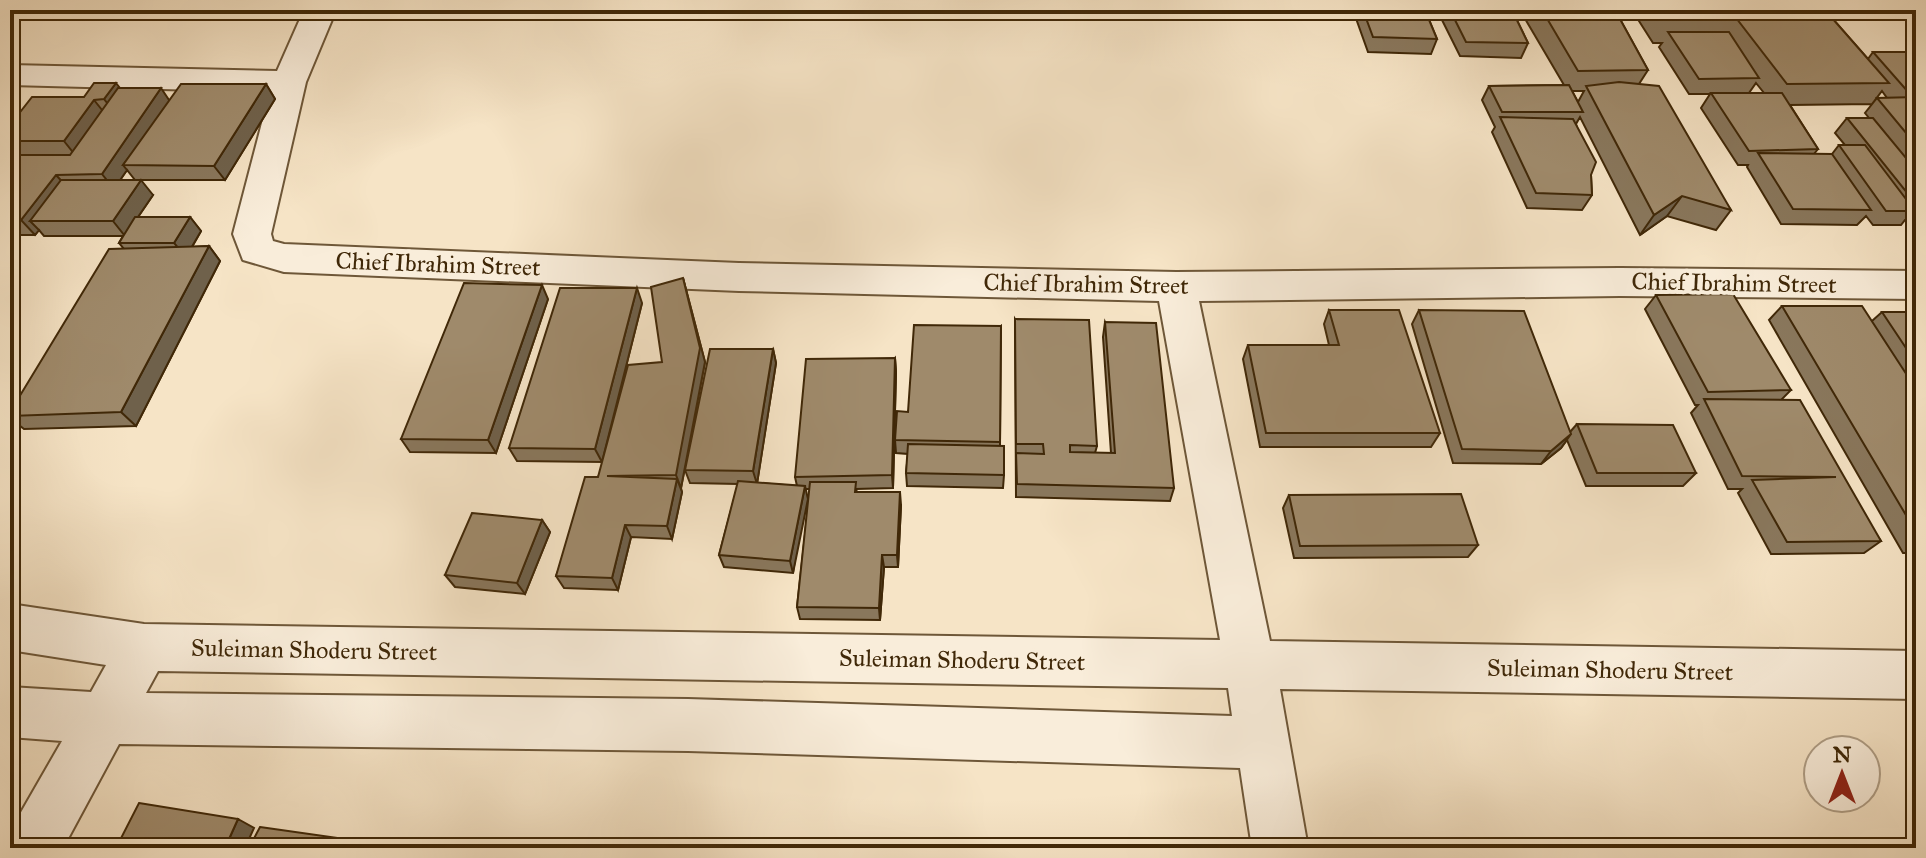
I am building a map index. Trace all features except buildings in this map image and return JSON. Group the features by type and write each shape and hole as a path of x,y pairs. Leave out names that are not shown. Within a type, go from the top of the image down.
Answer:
{"street":[{"path":"10,75 289,82 320,10"},
{"name":"Chief Ibrahim Street","path":"289,82 252,234 257,250 284,258 739,277 1176,287 1605,282 1916,285"},
{"path":"1176,287 1250,665 1280,848"},
{"name":"Suleiman Shoderu Street","path":"10,627 144,647 1916,675"},
{"path":"32,848 144,647"},
{"path":"10,712 104,718 688,725 1264,743"}]}
